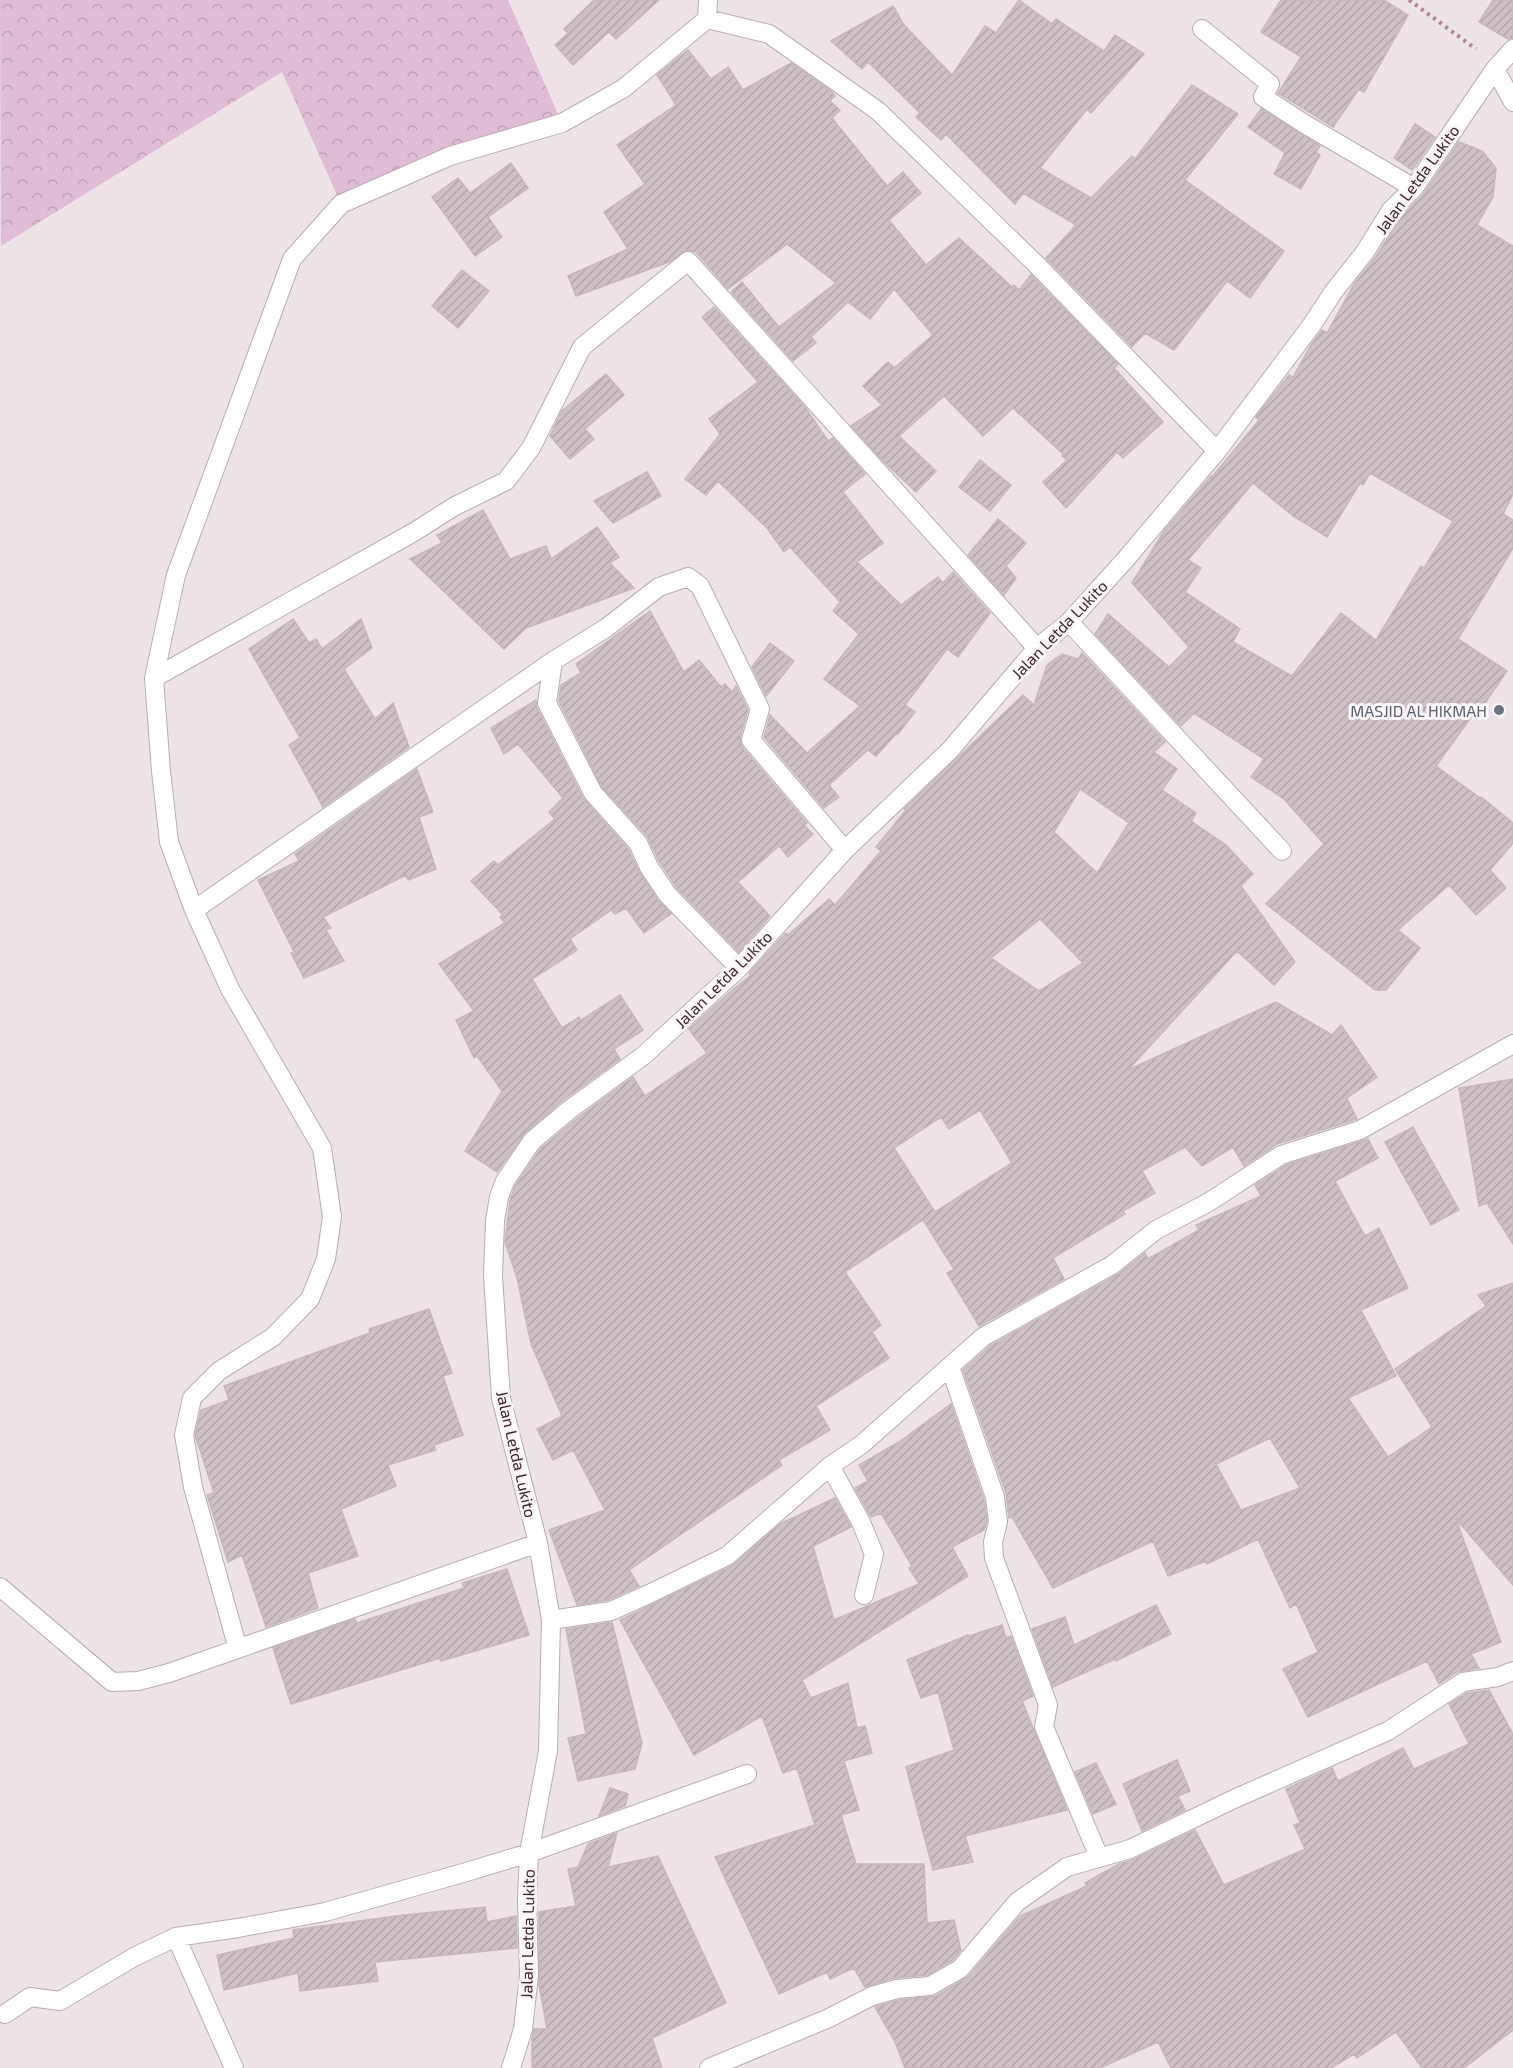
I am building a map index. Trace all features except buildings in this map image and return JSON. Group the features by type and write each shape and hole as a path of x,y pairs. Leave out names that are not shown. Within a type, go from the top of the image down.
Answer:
{"street":[{"path":"708,0 708,19"},
{"path":"708,19 769,34 878,111 1037,265 1217,451"},
{"path":"238,1649 193,1487 184,1435 192,1398 219,1371 273,1337 310,1299 326,1259 332,1217 322,1148 231,989 194,910 170,842 161,771 154,678 176,574 292,259 341,204 450,156 562,123 624,88 708,19"},
{"path":"1202,29 1270,84 1263,97 1414,188"},
{"name":"Jalan Letda Lukito","path":"511,2068 523,2029 529,1975 527,1899 529,1853 548,1751 551,1620 538,1543 501,1398 493,1276 495,1221 499,1197 505,1182 532,1141 569,1110 643,1056 739,968 844,850 950,750 1037,648 1069,622 1125,560 1217,451 1365,252 1391,210 1414,188 1495,69 1513,49"},
{"path":"1495,69 1513,102"},
{"path":"154,678 414,532 455,506 506,481 531,448 582,347 688,261 1037,648"},
{"path":"194,910 552,660 606,628 659,586 688,577 700,586 760,709 751,740 844,850"},
{"path":"1069,622 1282,851"},
{"path":"552,660 547,704 593,793 638,843 649,867 667,894 739,968"},
{"path":"551,1620 611,1611 727,1556 830,1466 861,1445 983,1337 1112,1265 1156,1230 1209,1202 1281,1155 1360,1130 1513,1044"},
{"path":"950,1367 995,1497 998,1522 993,1542 994,1558 1048,1705 1044,1727 1099,1857"},
{"path":"830,1466 861,1522 874,1554 864,1595"},
{"path":"0,1587 112,1682 138,1681 238,1649 538,1543"},
{"path":"709,2068 829,2018 872,1996 897,1989 930,1986 960,1969 1017,1902 1067,1867 1130,1849 1234,1799 1388,1731 1463,1682 1498,1677 1513,1671"},
{"path":"4,2014 30,1997 60,2001 134,1957 176,1937 325,1912 529,1853 747,1774"},
{"path":"176,1937 234,2068"}],"path":[{"path":"1409,0 1473,45 1495,69"}],"green space":[{"path":"0,0 508,0 562,123 341,204 282,72 1,246"}],"place":[{"name":"MASJID AL HIKMAH","path":"1499,710"}]}
